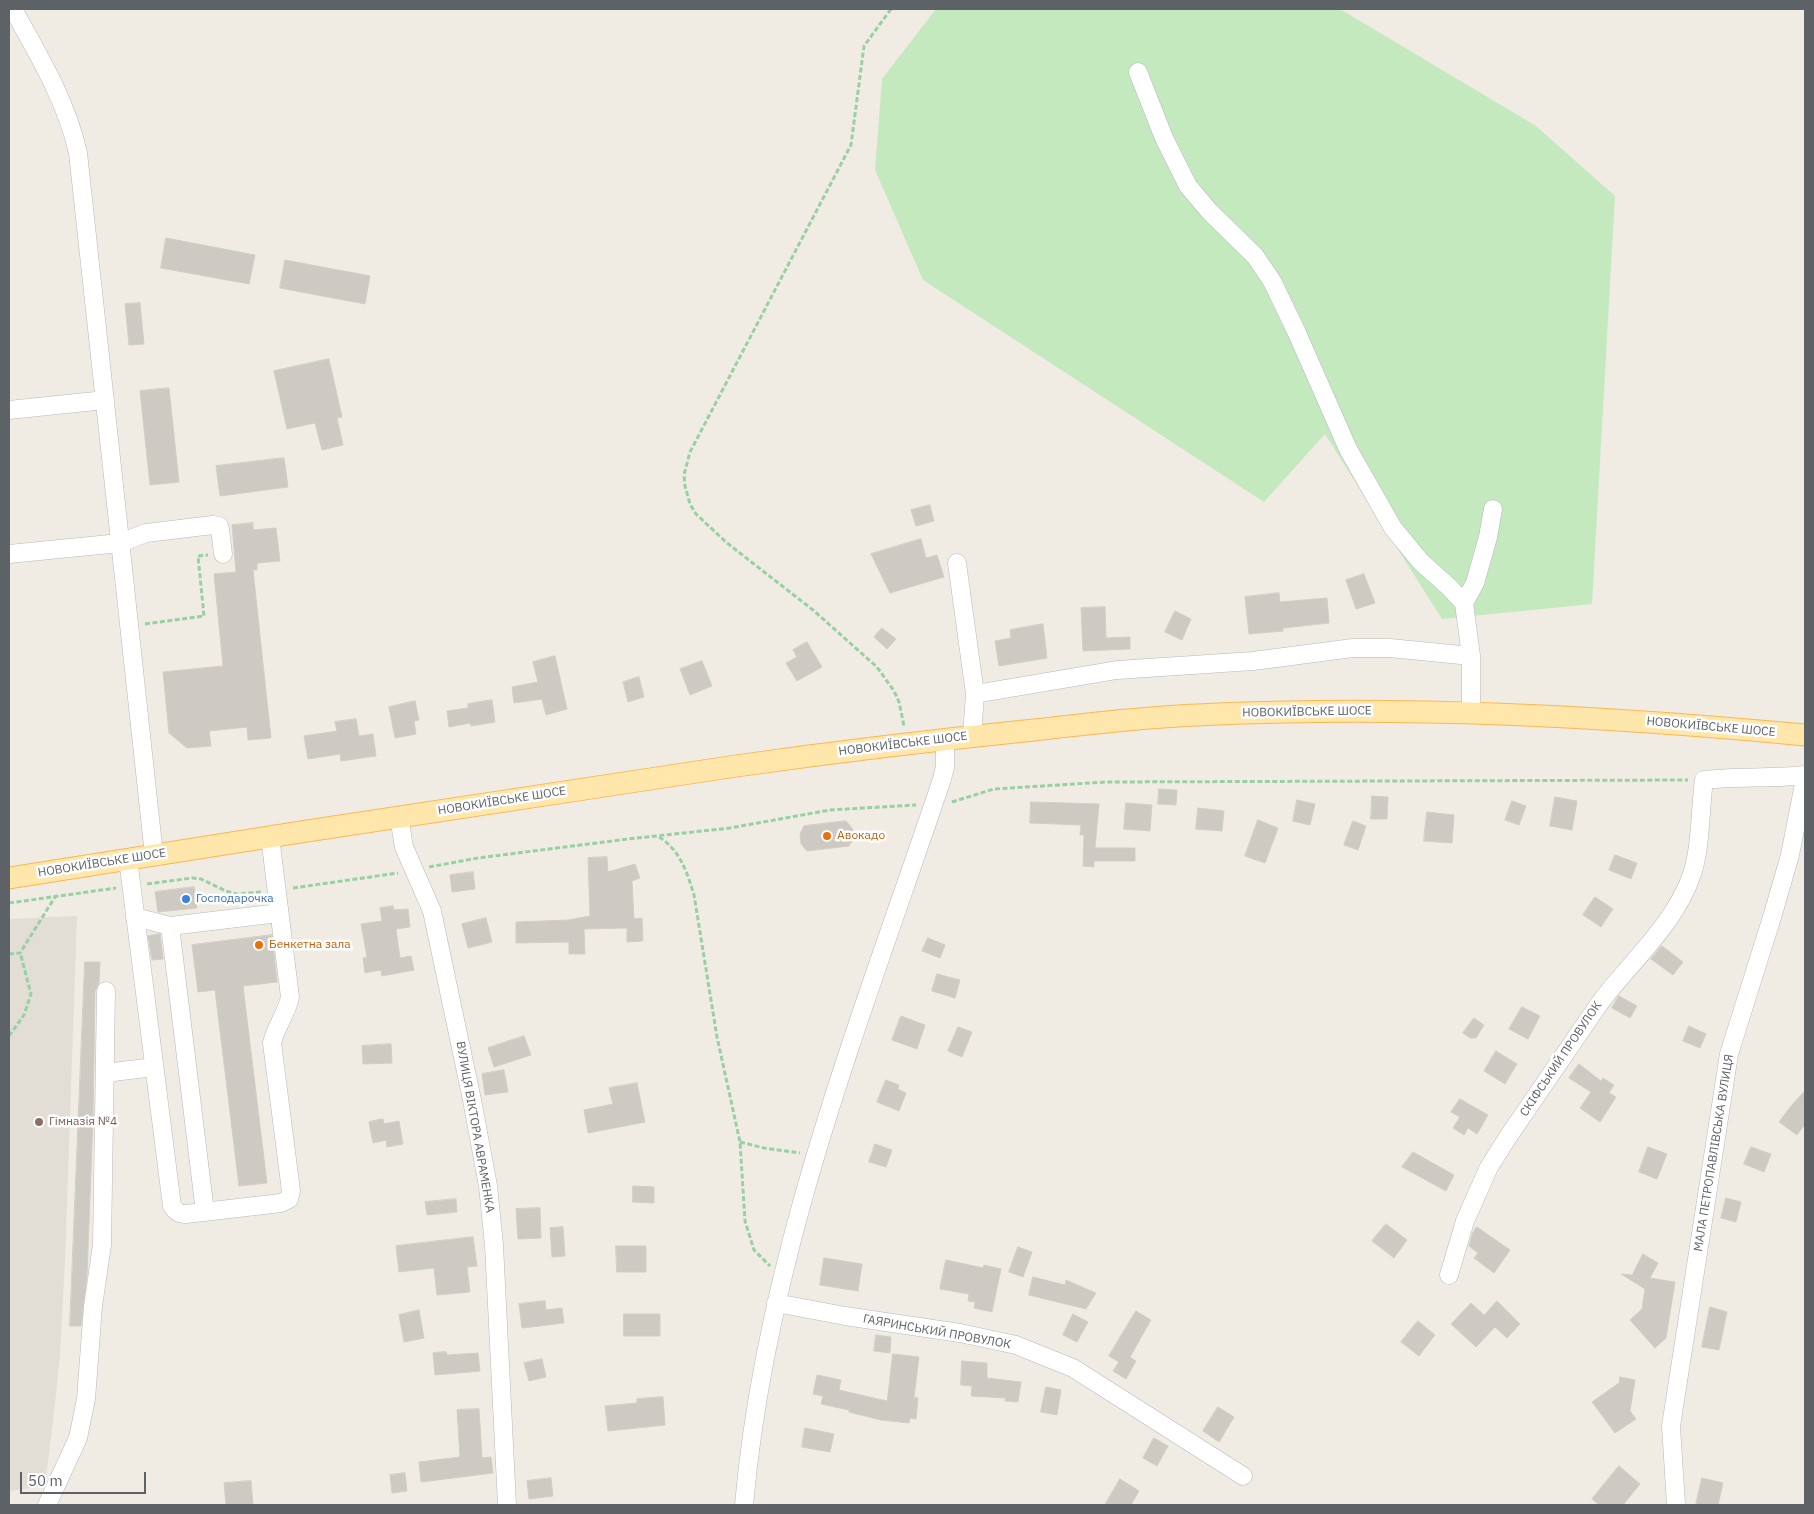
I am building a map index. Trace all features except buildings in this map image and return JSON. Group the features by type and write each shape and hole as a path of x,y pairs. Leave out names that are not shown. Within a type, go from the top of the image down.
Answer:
{"main road":[{"name":"НОВОКИЇВСЬКЕ ШОСЕ","path":"9,878 655,778 945,739 1121,721 1199,715 1348,710 1661,723 1805,736"}],"street":[{"path":"10,9 49,74 68,118 74,136 81,177 154,855"},
{"path":"1138,72 1164,138 1188,186 1210,212 1255,256 1272,281 1348,449 1393,528 1421,562 1450,587 1464,603"},
{"path":"9,410 105,400"},
{"path":"1471,714 1471,656 1464,603 1474,582 1488,537 1493,509"},
{"path":"9,554 120,543 146,533 216,525 219,526 221,532 223,554"},
{"path":"957,563 975,694 972,736"},
{"path":"975,694 1117,670 1253,661 1354,648 1390,648 1471,656"},
{"path":"744,1505 758,1393 783,1275 816,1155 901,896 934,804 945,766 945,739"},
{"path":"1704,780 1742,777 1782,778 1805,775"},
{"name":"МАЛА ПЕТРОПАВЛІВСЬКА ВУЛИЦЯ","path":"1676,1505 1671,1426 1729,1054 1803,817 1805,779"},
{"name":"СКІФСЬКИЙ ПРОВУЛОК","path":"1449,1275 1465,1221 1496,1155 1599,1004 1676,909 1692,873 1696,857 1704,780"},
{"name":"ВУЛИЦЯ ВІКТОРА АВРАМЕНКА","path":"399,817 404,847 428,897 439,940 489,1194 498,1301 507,1505"},
{"path":"128,859 172,1206 180,1214 282,1203 289,1199 291,1191 272,1043 274,1032 288,1006 290,996 270,837"},
{"path":"136,917 170,926 279,912"},
{"path":"170,926 205,1212"},
{"path":"47,1505 78,1438 86,1399 93,1306 102,1244 106,992"},
{"path":"105,1073 154,1067"},
{"name":"ГАЯРИНСЬКИЙ ПРОВУЛОК","path":"776,1303 1016,1345 1073,1368 1244,1476"}],"path":[{"path":"891,9 864,46 851,145 690,452 684,475 690,504 705,524 813,610 877,667 888,681 899,702 908,744"},
{"path":"129,626 204,616 198,556 223,554"},
{"path":"9,903 192,878 236,894 277,890 414,870 478,858 730,828 830,810 934,804 963,799 984,791 999,788 1106,782 1704,780"},
{"path":"658,836 668,842 678,854 687,872 692,890 718,1046 740,1142 745,1221 749,1238 754,1250 761,1258 783,1275"},
{"path":"9,1036 24,1015 31,994 20,952 55,896"},
{"path":"9,954 20,952"},
{"path":"740,1142 784,1152 816,1155"}],"shaded area":[{"name":"Гімназія №4","path":"77,916 65,1260 60,1355 54,1413 45,1486 9,1491 9,919"}],"green space":[{"path":"936,9 1340,9 1536,126 1615,196 1592,604 1442,619 1325,434 1264,502 923,280 875,170 882,79"}],"place":[{"name":"Авокадо","path":"827,836"},
{"name":"Господарочка","path":"186,899"},
{"name":"Бенкетна зала","path":"259,945"},
{"name":"Гімназія №4","path":"39,1122"}]}
